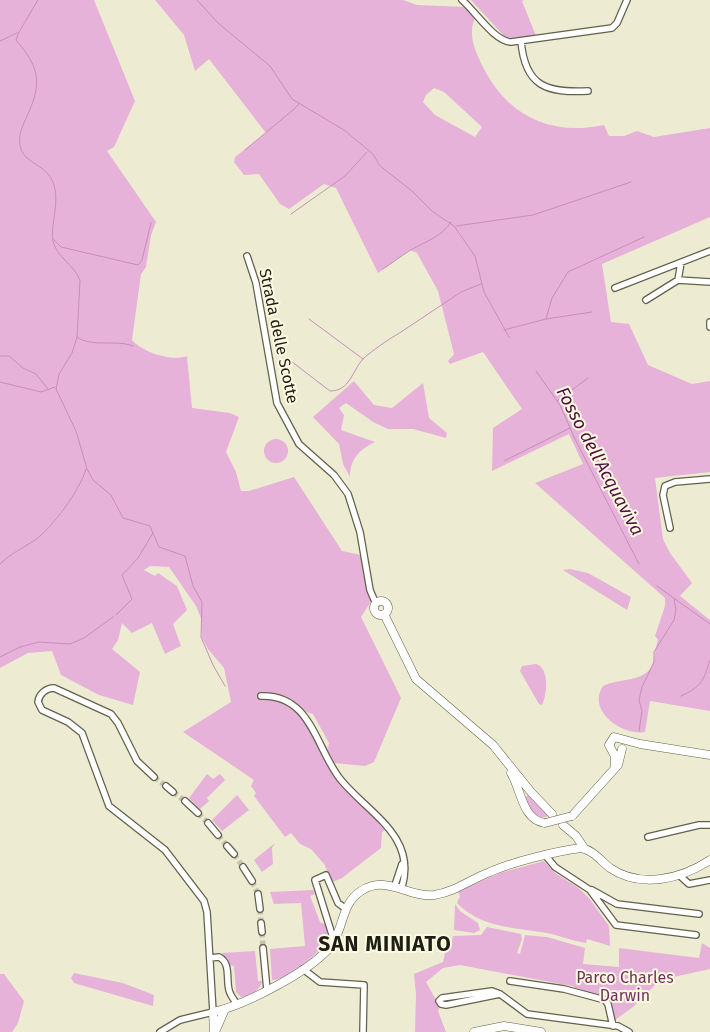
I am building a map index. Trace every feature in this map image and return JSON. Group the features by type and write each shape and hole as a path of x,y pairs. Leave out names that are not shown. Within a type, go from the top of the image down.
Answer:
{"street":[{"path":"462,0 472,7 501,39 508,42 612,28 617,23 626,0"},
{"path":"520,41 525,65 536,82 559,92 588,91"},
{"path":"615,288 710,251"},
{"name":"Strada delle Scotte","path":"247,256 256,283 277,403 299,444 334,475 348,494 360,532 370,590 376,604 375,612 380,615 384,614 416,679 489,741 526,787 552,814"},
{"path":"678,280 681,262"},
{"path":"646,300 678,280 710,282"},
{"path":"710,322 710,327"},
{"path":"670,528 663,495 665,486 671,483 710,479"},
{"path":"154,777 137,761 118,723 108,712 54,688 46,690 39,697 39,704 42,710 68,722 84,736 110,807 165,850 202,899 207,912 215,1032"},
{"path":"262,696 275,697 288,702 304,715 342,781 394,834 399,844 404,873 398,886"},
{"path":"501,754 503,762 522,796 531,817 545,823 572,816 615,767 621,760 623,745 617,736 611,739 609,744 616,759 615,767"},
{"path":"613,751 623,745 640,744 710,755"},
{"path":"166,786 174,792"},
{"path":"522,796 523,788 526,787"},
{"path":"185,801 198,813"},
{"path":"208,823 218,835"},
{"path":"575,849 573,839 563,825 576,836 584,848 614,870 630,877 657,880 680,875 710,860"},
{"path":"648,837 692,826 710,825"},
{"path":"227,846 234,854"},
{"path":"160,1032 177,1021 225,1009 237,1004 267,990 303,969 334,941 346,909 354,896 366,888 381,884 398,886 422,894 440,894 496,869 584,848"},
{"path":"546,856 555,867 590,890 617,904 699,914"},
{"path":"243,867 252,881"},
{"path":"680,875 689,884 710,880"},
{"path":"334,941 315,880 326,876 338,903 346,909"},
{"path":"590,890 616,925 696,935"},
{"path":"258,894 260,909"},
{"path":"261,923 262,932"},
{"path":"329,924 339,928"},
{"path":"263,948 267,990"},
{"path":"210,958 219,957 224,960 227,969 229,992 237,1004"},
{"path":"303,969 320,982 364,985 363,1032"},
{"path":"510,981 564,989 605,1000 608,1004 614,1026"},
{"path":"500,994 446,1005 441,1004 439,1000 492,991 500,994 527,1014 614,1026 629,1032"},
{"path":"215,1032 225,1009"},
{"path":"474,1032 504,1026 540,1032"}],"green space":[{"path":"0,0 94,0 135,101 114,147 107,151 156,222 151,235 146,267 141,274 132,340 158,355 173,358 187,356 192,408 230,413 239,417 226,452 236,472 241,491 249,491 294,477 342,551 361,555 372,600 361,617 401,698 374,762 365,766 334,763 342,777 391,826 382,832 381,848 342,878 333,882 324,864 311,849 300,844 291,833 285,837 254,796 256,793 251,786 254,780 183,732 231,702 224,668 208,649 202,638 201,618 196,606 169,567 150,566 144,570 155,576 158,573 177,586 187,610 173,624 181,646 165,654 152,623 132,633 122,623 118,640 112,649 140,672 133,705 99,695 61,675 52,651 28,653 0,668","holes":["306,712 313,714 329,743 328,749"]},
{"path":"155,0 403,0 417,5 466,7 475,18 472,30 474,46 491,81 502,96 530,118 565,128 604,125 609,136 624,136 637,131 654,137 710,128 710,217 602,264 611,322 629,324 648,365 692,384 710,381 710,472 655,478 663,539 670,553 692,583 680,596 710,620 710,711 650,701 645,732 627,730 618,726 603,713 599,704 599,695 603,686 638,677 649,670 653,664 658,640 655,636 665,606 665,598 535,483 583,464 569,434 492,471 493,428 522,409 483,352 450,364 448,361 454,354 438,291 417,253 410,250 378,273 336,188 324,184 289,209 280,204 259,174 244,175 234,162 235,157 266,133 209,59 195,71 184,35","holes":["434,88 444,92 482,127 475,137 435,115 423,102 426,95"]},
{"path":"471,0 524,0 522,1 536,36 511,38 504,36"},
{"path":"354,381 374,405 392,408 423,383 429,418 447,433 446,438 413,429 388,429 373,422 346,403 339,408 344,415 341,430 375,442 364,448 356,456 350,471 350,477 343,464 339,444 313,417"},
{"path":"276,439 284,443 288,451 284,459 276,463 268,459 264,451 268,443"},
{"path":"570,569 588,573 631,597 627,610 563,570"},
{"path":"536,664 544,671 546,682 542,705 539,704 520,671 522,666"},
{"path":"207,774 213,779 220,774 225,780 207,798 209,801 200,809 189,798"},
{"path":"237,795 249,810 222,831 212,820"},
{"path":"528,795 549,816 541,818 531,812 525,798"},
{"path":"275,843 272,848 273,864 262,872 254,860"},
{"path":"544,861 555,873 577,887 589,898 609,926 610,946 587,939 586,943 552,934 490,923 467,912 457,903 460,896 458,891 500,873"},
{"path":"313,890 315,894 310,896 320,922 326,925 328,941 318,952 294,971 286,976 272,980 270,949 305,946 301,903 274,904 270,892"},
{"path":"455,904 460,911 478,923 480,930 474,933 454,930"},
{"name":"Parco Charles Darwin","path":"487,927 521,934 522,939 517,953 520,954 525,935 547,937 585,948 583,964 619,967 619,948 699,958 702,943 710,948 710,969 660,980 633,1007 615,1020 610,1000 572,986 460,965 443,968 426,982 440,1007 438,1011 446,1032 415,1032 416,994 414,974 443,962 446,949 450,949 453,936 481,935"},
{"path":"255,951 258,981 262,981 254,992 241,997 236,992 234,966 228,965 222,953"},
{"path":"74,973 123,983 154,995 153,1006 74,983 71,978"},
{"path":"0,974 4,974 24,1001 18,1023 12,1032 0,1032"}],"waterway":[{"path":"38,0 16,40 30,58 34,67 37,84 32,104 21,130 20,145 24,155 44,170 53,181 56,198 53,241 58,252 75,271 80,281 77,337 72,353 59,374 56,389 76,431 87,469 93,480 111,495 123,518 150,526 159,547 185,556 193,586 202,602 201,637 213,665 225,686"},
{"name":"Fosso dell'Acquaviva","path":"197,0 218,23 270,66 292,99 344,130 373,154 380,166 412,191 432,211 454,226 475,256 484,292 509,337"},
{"path":"0,41 17,33"},
{"path":"245,150 299,104"},
{"path":"291,214 345,176 367,152"},
{"path":"456,226 533,215 631,182"},
{"path":"383,269 409,251 443,232 451,222"},
{"path":"53,239 61,247 138,265 142,260 151,223"},
{"path":"546,319 552,298 568,272 644,237"},
{"path":"287,358 330,391 337,390 350,380 363,359 375,350 461,292 481,284"},
{"path":"504,330 546,319 592,312"},
{"path":"309,319 363,359"},
{"path":"77,337 90,342 119,343 133,346"},
{"path":"0,356 9,356 23,368 36,374 48,389"},
{"name":"Fosso dell'Acquaviva","path":"536,371 560,405 575,439 639,564"},
{"path":"557,401 588,378"},
{"path":"0,382 41,392 55,387"},
{"path":"504,461 570,428"},
{"path":"0,564 35,540 50,526 72,497 86,469"},
{"path":"116,615 132,599 122,575 138,558 153,533"},
{"name":"Fosso dell'Acquaviva","path":"657,586 710,624"},
{"path":"639,731 642,711 639,700 642,687 654,662 654,652 674,620 676,610 674,599"},
{"path":"0,657 20,647 39,642 70,644 84,638 113,617"},
{"name":"Fosso dell'Acquaviva","path":"681,696 698,686 710,660"}],"tunnel":[{"path":"154,777 166,786"},
{"path":"173,792 185,801"},
{"path":"198,813 208,823"},
{"path":"218,835 227,846"},
{"path":"234,854 243,867"},
{"path":"252,881 258,894"},
{"path":"260,909 261,923"},
{"path":"262,932 263,948"}],"district":[{"name":"SAN MINIATO","path":"385,944"}]}
